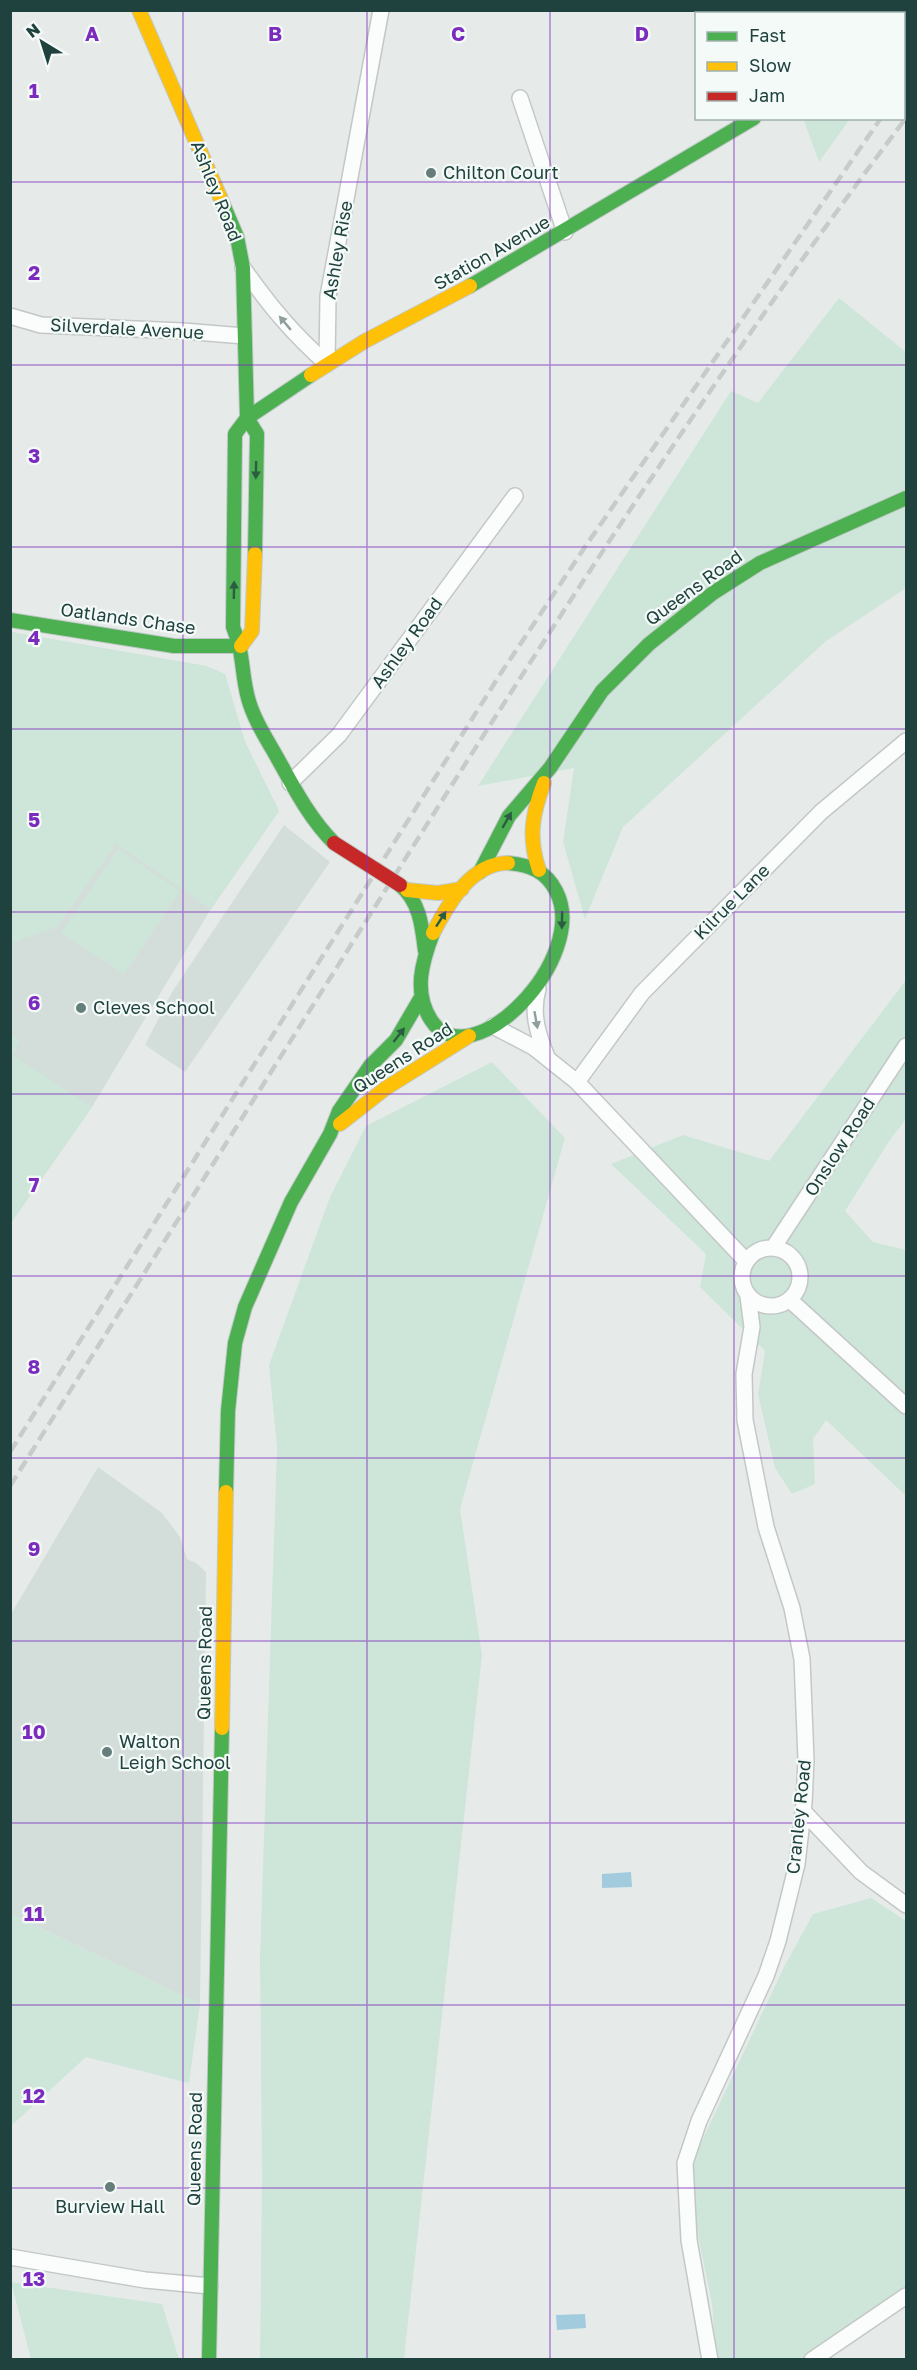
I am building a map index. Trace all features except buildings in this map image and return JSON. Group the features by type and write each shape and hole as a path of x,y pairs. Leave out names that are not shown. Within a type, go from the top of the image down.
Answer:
{"main road":[{"name":"Ashley Road","path":"139,10 237,237 243,268 247,418 257,434 254,608 252,631 241,646"},
{"name":"Station Avenue","path":"247,418 327,364 565,232 751,120"},
{"name":"Ashley Road","path":"247,418 235,434 233,627 241,646 248,700 290,783 316,825 334,843 404,888"},
{"name":"Queens Road","path":"480,872 509,816 550,768 590,706 615,676 649,644 692,609 760,563 906,498"},
{"name":"Oatlands Chase","path":"10,620 174,646 241,646"},
{"name":"Queens Road","path":"539,870 533,855 530,828 534,807 550,768"},
{"path":"508,863 526,864 539,870 551,882 559,896 564,920 540,983 518,1007 493,1026 469,1036 455,1036 441,1030 424,1012 419,983 425,951 434,932 462,889 480,872 495,864 508,863"},
{"path":"404,888 438,893 462,889"},
{"path":"404,888 421,915 425,951"},
{"name":"Queens Road","path":"209,2360 228,1411 235,1343 245,1306 291,1202 330,1134 339,1111 369,1066 396,1040 420,999"},
{"name":"Queens Road","path":"330,1134 371,1097 435,1060 469,1036"}],"street":[{"name":"Ashley Rise","path":"327,364 328,296 381,10"},
{"path":"520,98 565,232"},
{"path":"243,268 296,336 327,364"},
{"name":"Silverdale Avenue","path":"10,316 41,325 244,336"},
{"name":"Ashley Road","path":"290,783 339,735 515,496"},
{"name":"Kilrue Lane","path":"577,1083 642,993 821,812 906,741"},
{"path":"540,983 534,1014 547,1057"},
{"path":"493,1026 547,1057 577,1083 746,1261"},
{"name":"Onslow Road","path":"773,1248 906,1046"},
{"path":"773,1248 785,1251 799,1267 799,1287 790,1300 775,1307 765,1307 755,1303 748,1296 741,1281 746,1261 754,1253 763,1249 773,1248"},
{"name":"Cranley Road","path":"710,2360 689,2240 685,2163 699,2121 769,1967 797,1864 806,1760 802,1659 792,1608 766,1527 745,1420 744,1374 752,1327 748,1296"},
{"path":"790,1300 906,1406"},
{"path":"803,1811 861,1872 906,1905"},
{"path":"10,2257 145,2280 210,2286"},
{"path":"812,2360 906,2296"}],"shaded area":[{"name":"Cleves School","path":"11,632 206,666 225,674 245,742 279,811 211,909 92,1107 11,1223"},
{"path":"284,825 330,862 185,1072 145,1045 172,992"},
{"name":"Walton Leigh School","path":"98,1467 162,1513 180,1537 187,1559 206,1572 200,2004 11,1914 11,1614"}],"green space":[{"path":"804,120 849,120 819,162"},
{"path":"839,298 906,352 906,588 826,641 623,827 585,919 563,842 574,768 478,786 731,391 758,403"},
{"name":"Cleves School","path":"11,632 206,666 225,674 245,742 279,811 211,909 116,844 57,927 11,943"},
{"path":"118,849 180,891 124,974 61,933"},
{"path":"906,980 906,1119 845,1211 873,1242 906,1250 906,1496 826,1420 813,1439 815,1484 792,1494 775,1468 758,1394 765,1351 700,1287 706,1254 611,1164 683,1135 769,1161"},
{"path":"11,1035 20,1041 12,1055 92,1107 11,1223"},
{"path":"492,1062 565,1138 460,1509 482,1655 404,2359 260,2359 262,2176 260,1957 277,1448 269,1365 330,1197 366,1126"},
{"path":"871,1898 906,1921 906,2291 808,2359 716,2359 712,2304 693,2211 692,2162 784,1967 813,1914"},
{"path":"11,1914 200,2004 189,2083 86,2057 11,2126"},
{"path":"11,2282 162,2304 179,2359 31,2359"}],"water":[{"path":"631,1872 632,1887 602,1888 602,1874"},
{"path":"585,2314 586,2328 557,2330 556,2315"}],"railway":[{"path":"10,1452 501,673 587,544 880,120"},
{"path":"10,1486 569,603 767,309 905,120"}],"traffic: fast":[{"path":"470,286 751,120"},
{"path":"220,197 237,237 243,268 247,418 257,434 255,554"},
{"path":"311,375 247,418 235,434 233,627 239,645 248,698 256,719 301,800 334,843"},
{"path":"480,872 509,816 550,768 602,691 649,644 713,593 760,563 906,498"},
{"path":"10,620 174,646 241,646"},
{"path":"433,933 421,977 422,999 431,1020 449,1035 472,1035 497,1024 521,1004 542,977 557,948 562,918 556,891 547,878 530,867 508,863"},
{"path":"400,885 416,907 425,951"},
{"path":"226,1492 228,1411 235,1343 245,1307 291,1202 330,1134 339,1111 370,1066 396,1040 420,999"},
{"path":"209,2360 222,1728"}],"traffic: slow":[{"path":"139,10 220,197"},
{"path":"311,375 365,341 470,286"},
{"path":"241,646 252,631 255,554"},
{"path":"539,870 533,847 533,826 544,783"},
{"path":"433,933 462,887 483,870 508,863"},
{"path":"407,890 438,893 462,889"},
{"path":"340,1124 386,1088 469,1036"},
{"path":"222,1728 226,1492"}],"traffic: jam":[{"path":"334,843 400,885"}],"place":[{"name":"Chilton Court","path":"431,173"},
{"name":"Cleves School","path":"81,1008"},
{"name":"Walton Leigh School","path":"107,1752"},
{"name":"Burview Hall","path":"110,2187"}]}
